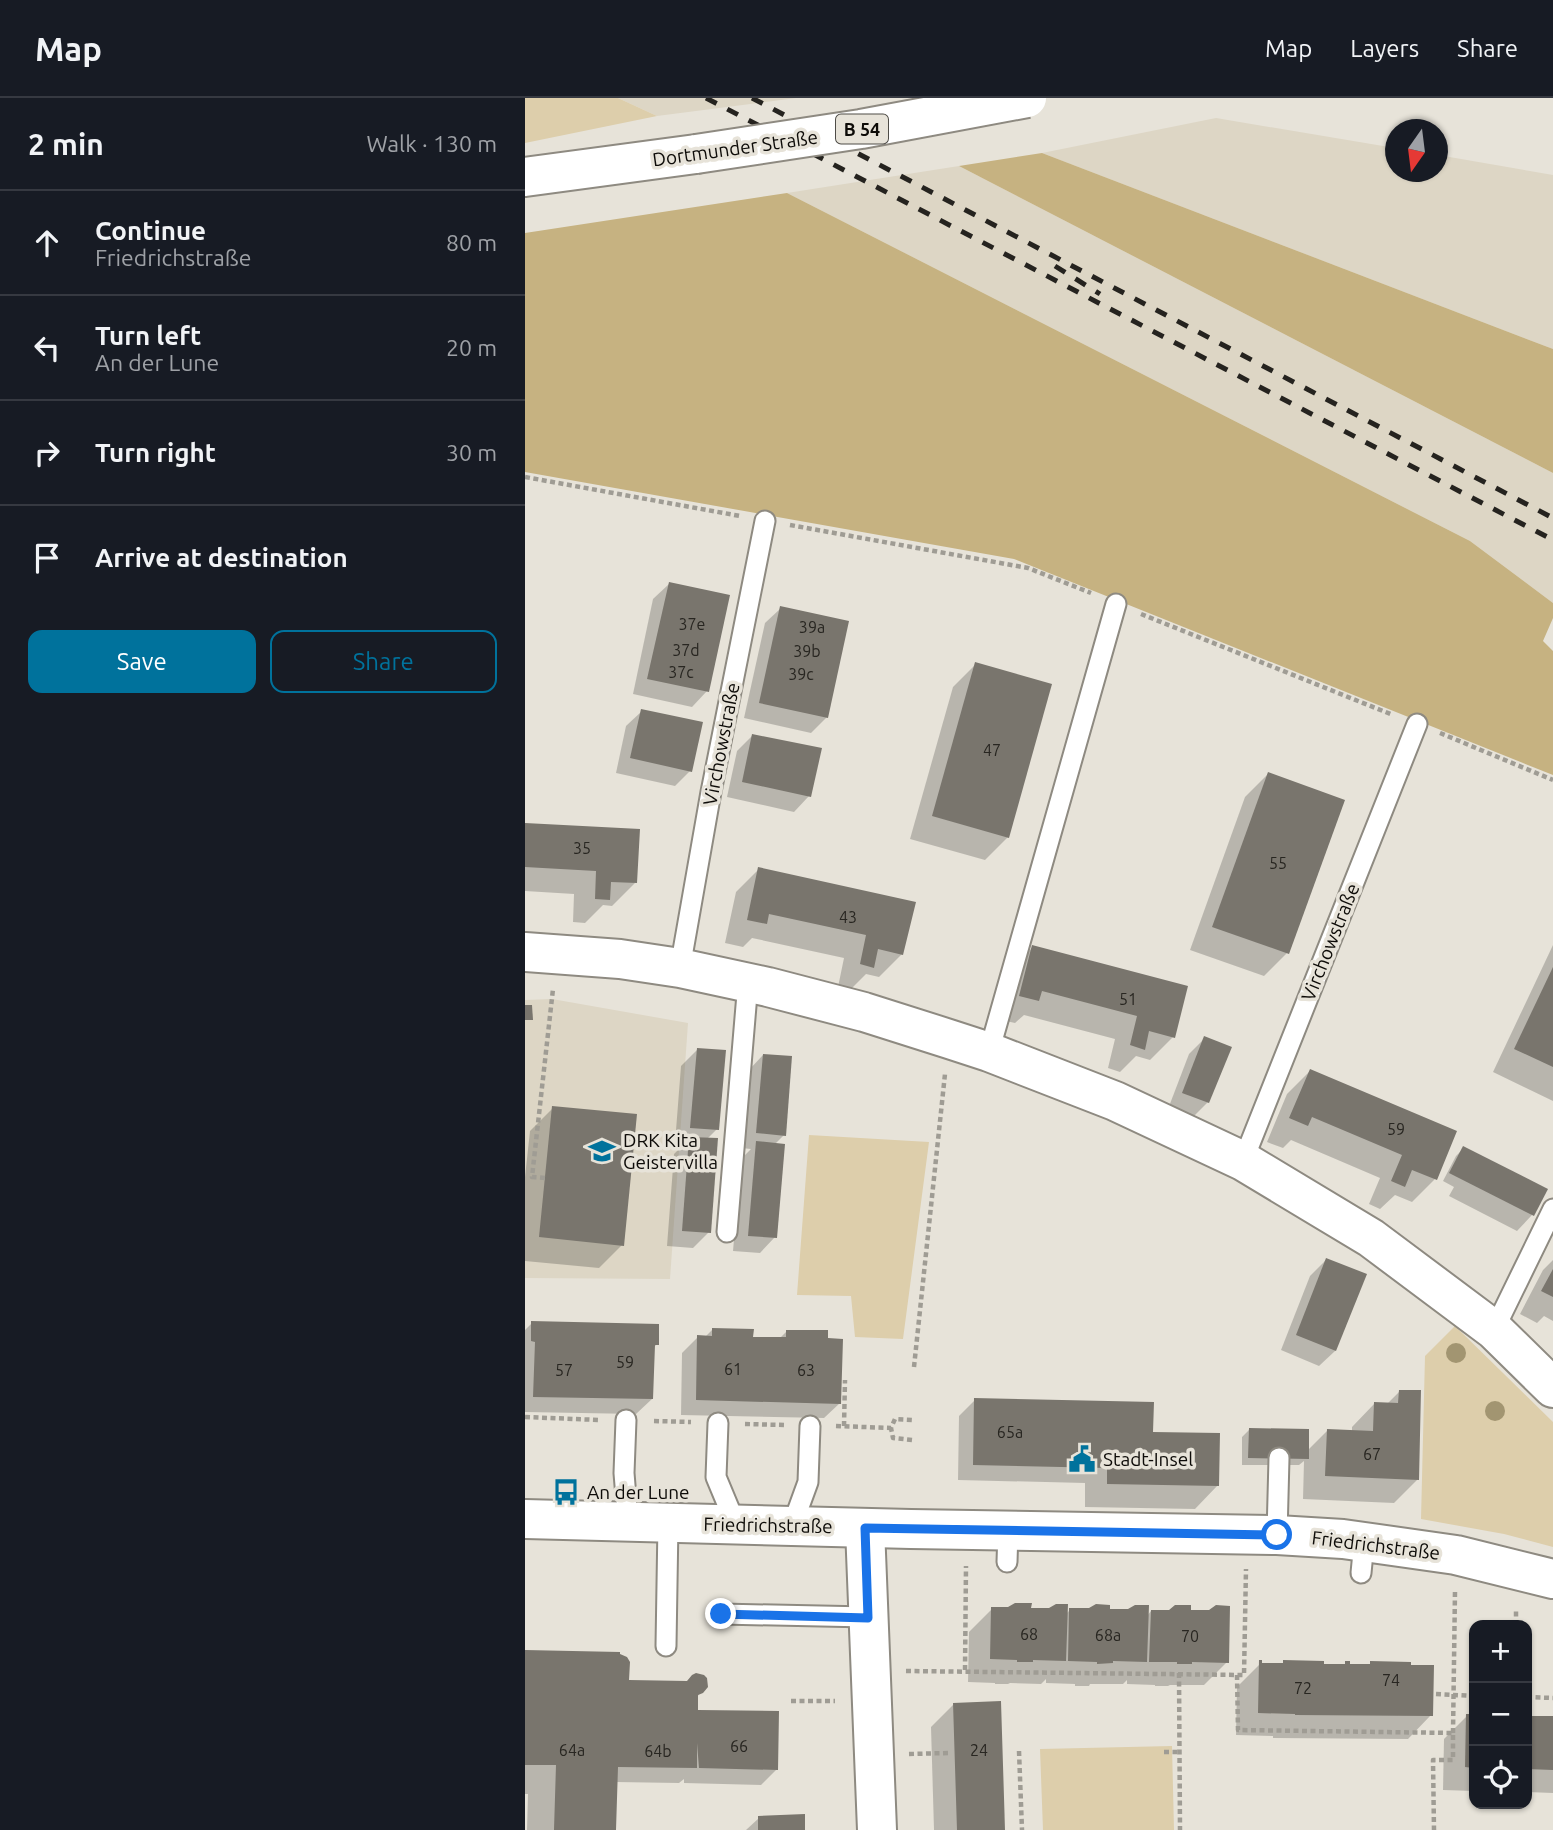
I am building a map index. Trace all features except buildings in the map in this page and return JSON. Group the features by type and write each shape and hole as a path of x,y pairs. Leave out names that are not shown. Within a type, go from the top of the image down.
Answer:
{"street":[{"name":"Dortmunder Straße","path":"525,177 861,129 1027,98"},
{"path":"541,953 620,959 748,982 864,1012 949,1038 1115,1101 1243,1161 1371,1238 1494,1330 1553,1388"},
{"name":"Friedrichstraße","path":"525,1519 865,1528 1007,1546 1277,1535 1343,1539 1363,1558 1456,1555 1553,1579"},
{"path":"865,1528 877,1830"}],"lane":[{"name":"Virchowstraße","path":"680,968 711,792 765,521"},
{"path":"989,1052 1116,604"},
{"name":"Virchowstraße","path":"1243,1161 1417,724"},
{"path":"727,1232 748,982"},
{"path":"1494,1330 1553,1209"},
{"path":"626,1420 624,1473 628,1522"},
{"path":"718,1423 716,1477 736,1525"},
{"path":"792,1526 808,1482 810,1426"},
{"path":"1277,1535 1279,1458"},
{"path":"666,1646 668,1523"},
{"path":"721,1614 868,1618"}],"path":[{"path":"525,477 1028,568 1553,780"},
{"path":"532,1177 541,953"},
{"path":"914,1367 949,1038"},
{"path":"525,1176 545,1178"},
{"path":"844,1426 845,1380"},
{"path":"912,1440 893,1438 891,1427 895,1419 913,1420"},
{"path":"965,1670 967,1557"},
{"path":"894,1671 1244,1675 1247,1562"},
{"path":"1434,1830 1433,1760 1453,1760 1455,1583"},
{"path":"1179,1673 1180,1830"},
{"path":"1237,1675 1238,1730 1453,1733"},
{"path":"1436,1694 1469,1696"},
{"path":"1532,1697 1553,1698"},
{"path":"791,1701 872,1701"},
{"path":"1019,1751 1022,1830"},
{"path":"1164,1752 1180,1752"},
{"path":"898,1755 949,1753"}],"shaded area":[{"path":"525,98 618,98 657,116 525,143"},
{"path":"618,98 796,98 657,116"},
{"path":"1216,118 1385,146 1385,182 1448,182 1448,157 1553,175 1553,349 1042,153"},
{"path":"1042,153 1553,349 1553,473 959,166"},
{"path":"959,166 1553,473 1553,603 1470,541 787,193"},
{"path":"787,193 1470,541 1553,603 1553,618 1543,641 1553,651 1553,775 1014,559 525,472 525,233"},
{"name":"DRK Kita Geistervilla","path":"552,999 688,1023 670,1279 525,1278 525,1000"},
{"path":"809,1135 929,1142 903,1339 855,1337 851,1296 797,1295"},
{"path":"1455,1326 1553,1422 1553,1547 1504,1534 1421,1519 1425,1356"},
{"path":"1172,1746 1174,1830 1043,1830 1040,1749"}],"railway":[{"path":"706,98 1553,540"},
{"path":"752,98 1553,518"},
{"path":"1055,266 1100,294"}],"place":[{"name":"DRK Kita Geistervilla","path":"602,1151"},
{"name":"Stadt-Insel","path":"1082,1459"},
{"name":"An der Lune","path":"566,1492"}],"route":[{"path":"721,1614 868,1618 865,1528 1277,1535"}]}
